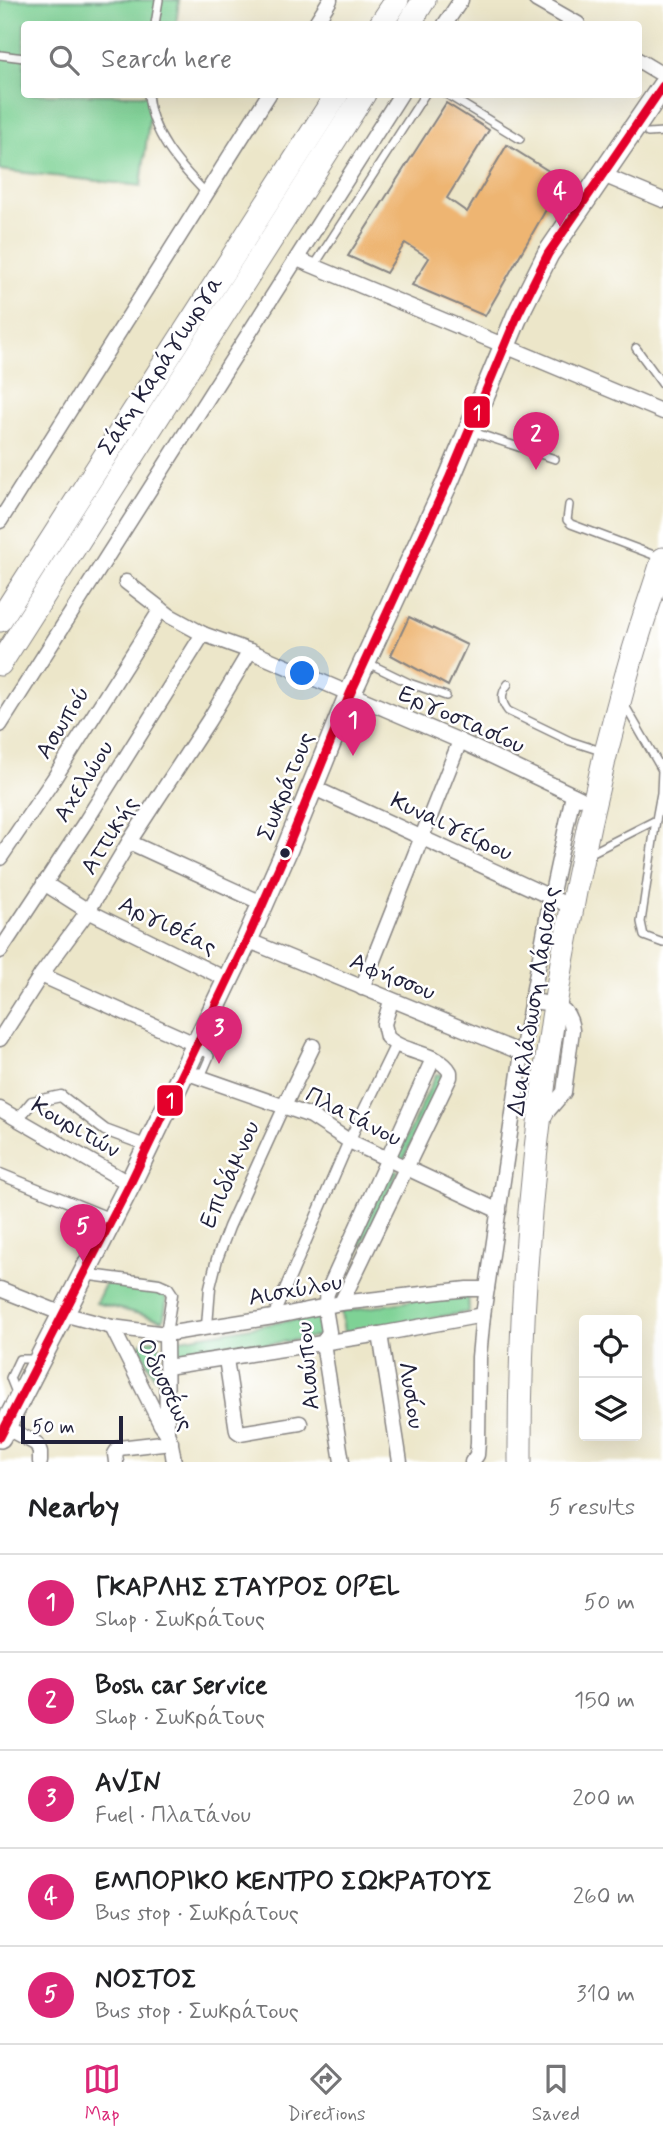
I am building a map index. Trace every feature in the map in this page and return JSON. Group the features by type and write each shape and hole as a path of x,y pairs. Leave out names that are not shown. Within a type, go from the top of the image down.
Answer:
{"main road":[{"path":"384,21 397,0"},
{"path":"411,21 425,0"},
{"name":"Σωκράτους","path":"2,1432 148,1146 190,1072 197,1045 264,904 350,694 470,431 504,345 548,254 663,86"},
{"name":"Σάκη Καράγιωργα","path":"0,620 334,98"},
{"name":"Σάκη Καράγιωργα","path":"0,664 361,98"},
{"name":"Διακλάδωση Λάρισας","path":"520,1462 524,1315 540,1126 556,1005 572,907 606,753 637,639 662,564"}],"street":[{"path":"317,21 330,0"},
{"path":"447,21 461,0"},
{"path":"536,0 573,21"},
{"path":"642,62 663,75"},
{"path":"0,521 266,98"},
{"path":"0,725 399,98"},
{"path":"603,175 663,200"},
{"path":"298,259 663,412"},
{"name":"Εργοστασίου","path":"126,582 161,609 203,634 250,651 460,741 594,803"},
{"name":"Ασωπού","path":"0,858 53,780 161,609"},
{"name":"Αχελώου","path":"0,951 86,821 203,634"},
{"name":"Αττικής","path":"0,1039 41,975 88,911 250,651"},
{"path":"362,988 460,741"},
{"name":"Κυναιγείρου","path":"313,787 572,907"},
{"path":"472,1462 477,1455 478,1442 479,1357 483,1315 522,1053 573,794"},
{"path":"129,842 264,904"},
{"name":"Αργιθέας","path":"44,883 88,911 228,979"},
{"name":"Αφήσσου","path":"247,940 522,1053"},
{"path":"41,975 197,1045"},
{"path":"341,1303 449,1082 450,1072 444,1063 396,1044 387,1037 384,1024 391,1001"},
{"path":"531,1001 556,1005"},
{"path":"273,1317 349,1141 396,1044"},
{"name":"Επιδάμνου","path":"207,1326 210,1287 229,1227 313,1046"},
{"name":"Αισώπου","path":"342,1462 323,1343 328,1336 329,1327 325,1308 327,1293 433,1059"},
{"name":"Πλατάνου","path":"190,1072 321,1122 349,1141 499,1211"},
{"path":"17,1120 32,1102 61,1096 105,1130 148,1146"},
{"name":"Κουριτών","path":"0,1109 130,1184"},
{"path":"0,1174 111,1219"},
{"path":"83,1275 159,1284 168,1288 172,1294 166,1334 169,1437 119,1448 116,1451 116,1460"},
{"name":"Αισχύλου","path":"0,1289 63,1314 112,1328 166,1334 325,1308 341,1303 487,1289"},
{"path":"167,1367 483,1315"},
{"name":"Οδυσσέως","path":"112,1328 169,1437 174,1462"},
{"name":"Λυσίου","path":"380,1334 400,1462"},
{"path":"226,1359 237,1432 300,1423"},
{"path":"2,1432 32,1440 37,1444 40,1457"}],"lane":[{"path":"156,21 159,0"},
{"path":"0,55 21,58"},
{"path":"149,98 160,135 174,158 206,192"},
{"path":"314,266 422,98"},
{"path":"453,98 520,139"},
{"path":"648,133 663,132"},
{"path":"636,348 663,385"},
{"path":"470,431 555,459"},
{"path":"569,505 567,520 571,524 662,564"},
{"path":"365,662 409,683 446,696"},
{"path":"508,684 502,692 503,706 508,711 570,741 606,753"},
{"path":"620,698 662,770 661,793 641,922 644,936 663,943"},
{"path":"582,857 656,820"},
{"path":"16,1392 10,1378 19,1359 31,1359"}],"green space":[{"path":"0,0 179,0 176,21 21,21 21,98 152,98 141,186 0,170"},
{"path":"436,1074 443,1077 403,1160 398,1156"},
{"path":"391,1168 398,1171 337,1296 334,1294"},
{"path":"106,1282 157,1288 166,1298 163,1320 96,1303"},
{"path":"468,1292 469,1312 344,1332 341,1312"},
{"path":"323,1315 326,1335 177,1359 174,1340"},
{"path":"156,1340 160,1348 161,1378 157,1379 139,1345 144,1341"}],"building":[{"path":"446,103 489,130 447,198 467,212 507,145 563,180 485,316 412,285 429,258 405,243 386,273 348,256"},
{"path":"409,617 467,645 448,686 391,655"}],"transit line":[{"name":"1","path":"0,1437 130,1184 247,940 350,694 449,479 518,314 548,254 663,86"}],"place":[{"name":"ΕΜΠΟΡΙΚΟ ΚΕΝΤΡΟ ΣΩΚΡΑΤΟΥΣ","path":"560,227"},
{"name":"Bosh car service","path":"536,470"},
{"name":"ΓΚΑΡΛΗΣ ΣΤΑΥΡΟΣ OPEL","path":"353,756"},
{"name":"AVIN","path":"219,1064"},
{"name":"ΝΟΣΤΟΣ","path":"83,1262"}]}
